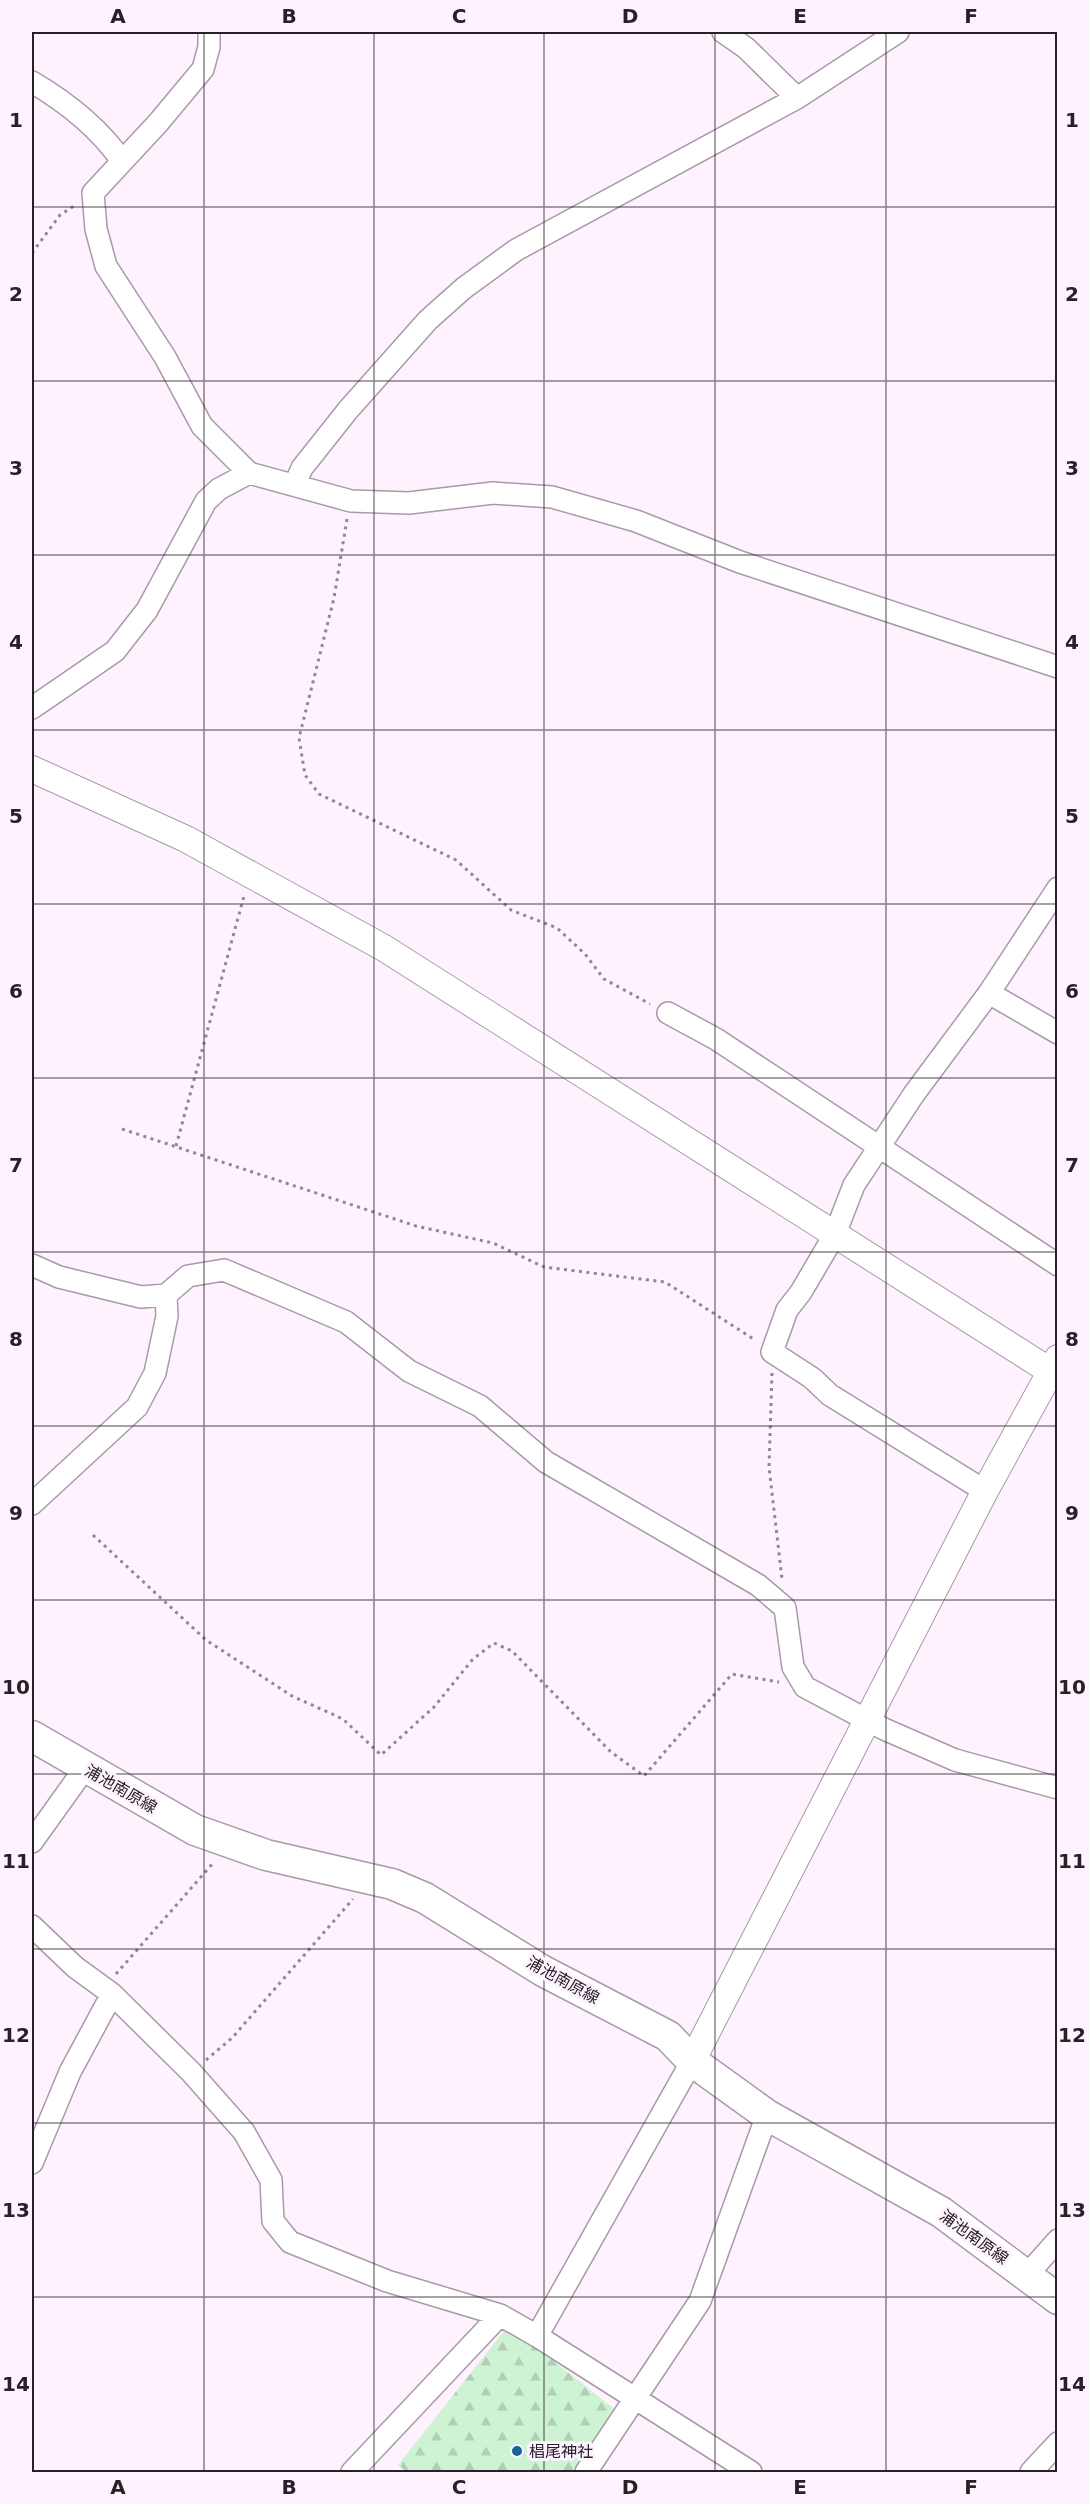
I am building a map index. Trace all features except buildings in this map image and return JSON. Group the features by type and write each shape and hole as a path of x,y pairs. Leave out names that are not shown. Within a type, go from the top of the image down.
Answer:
{"main road":[{"name":"浦池南原線","path":"32,1736 195,1830 266,1855 392,1884 425,1898 543,1971 668,2036 692,2061 767,2115 941,2212 1058,2299"}],"street":[{"path":"209,32 209,47 203,69 158,123 93,193 96,229 106,266 165,357 202,426 249,473 351,501 409,503 493,494 552,497 636,521 740,562 1058,667"},
{"path":"723,32 746,48 797,98"},
{"path":"295,484 302,468 348,410 428,320 464,288 516,250 797,98 898,32"},
{"path":"32,82 106,137 122,161"},
{"path":"32,708 115,651 147,610 206,501 219,489 249,473"},
{"path":"32,769 88,792 250,873 384,948 835,1234 1055,1368 985,1491 868,1720 781,1882 692,2061 537,2336"},
{"path":"985,1491 830,1395 812,1378 772,1352 787,1310 801,1292 835,1234 854,1185 914,1094 989,993 1058,888"},
{"path":"989,993 1058,1033"},
{"path":"668,1013 716,1039 877,1148 1058,1265"},
{"path":"32,1265 59,1276 141,1297 166,1295 188,1276 224,1270 346,1322 409,1371 480,1406 546,1462 758,1585 785,1608 793,1666 805,1687 868,1720 955,1760 1058,1788"},
{"path":"32,1504 137,1407 155,1373 167,1316 166,1295"},
{"path":"32,1842 85,1768"},
{"path":"32,1926 75,1967 112,1994 191,2072 244,2132 271,2180 273,2221 290,2242 387,2281 500,2315 537,2336 751,2472"},
{"path":"32,2163 70,2072 112,1994"},
{"path":"586,2472 700,2301 767,2115"},
{"path":"1026,2276 1058,2240"},
{"path":"352,2472 500,2315"},
{"path":"1031,2472 1058,2443"}],"path":[{"path":"32,253 60,215 93,193"},
{"path":"351,501 334,598 299,738 305,775 319,794 456,860 511,909 557,928 585,954 604,979 668,1013"},
{"path":"176,1146 250,873"},
{"path":"122,1129 416,1226 493,1243 544,1266 665,1282 772,1352 769,1467 785,1608"},
{"path":"93,1535 206,1640 292,1696 343,1719 381,1755 434,1707 473,1659 494,1643 512,1651 612,1752 644,1776 732,1674 805,1687"},
{"path":"112,1994 116,1973 231,1843"},
{"path":"191,2072 232,2038 370,1879"}],"green space":[{"path":"504,2331 528,2341 617,2411 574,2472 407,2472 398,2465"}],"place":[{"name":"椙尾神社","path":"517,2451"}]}
